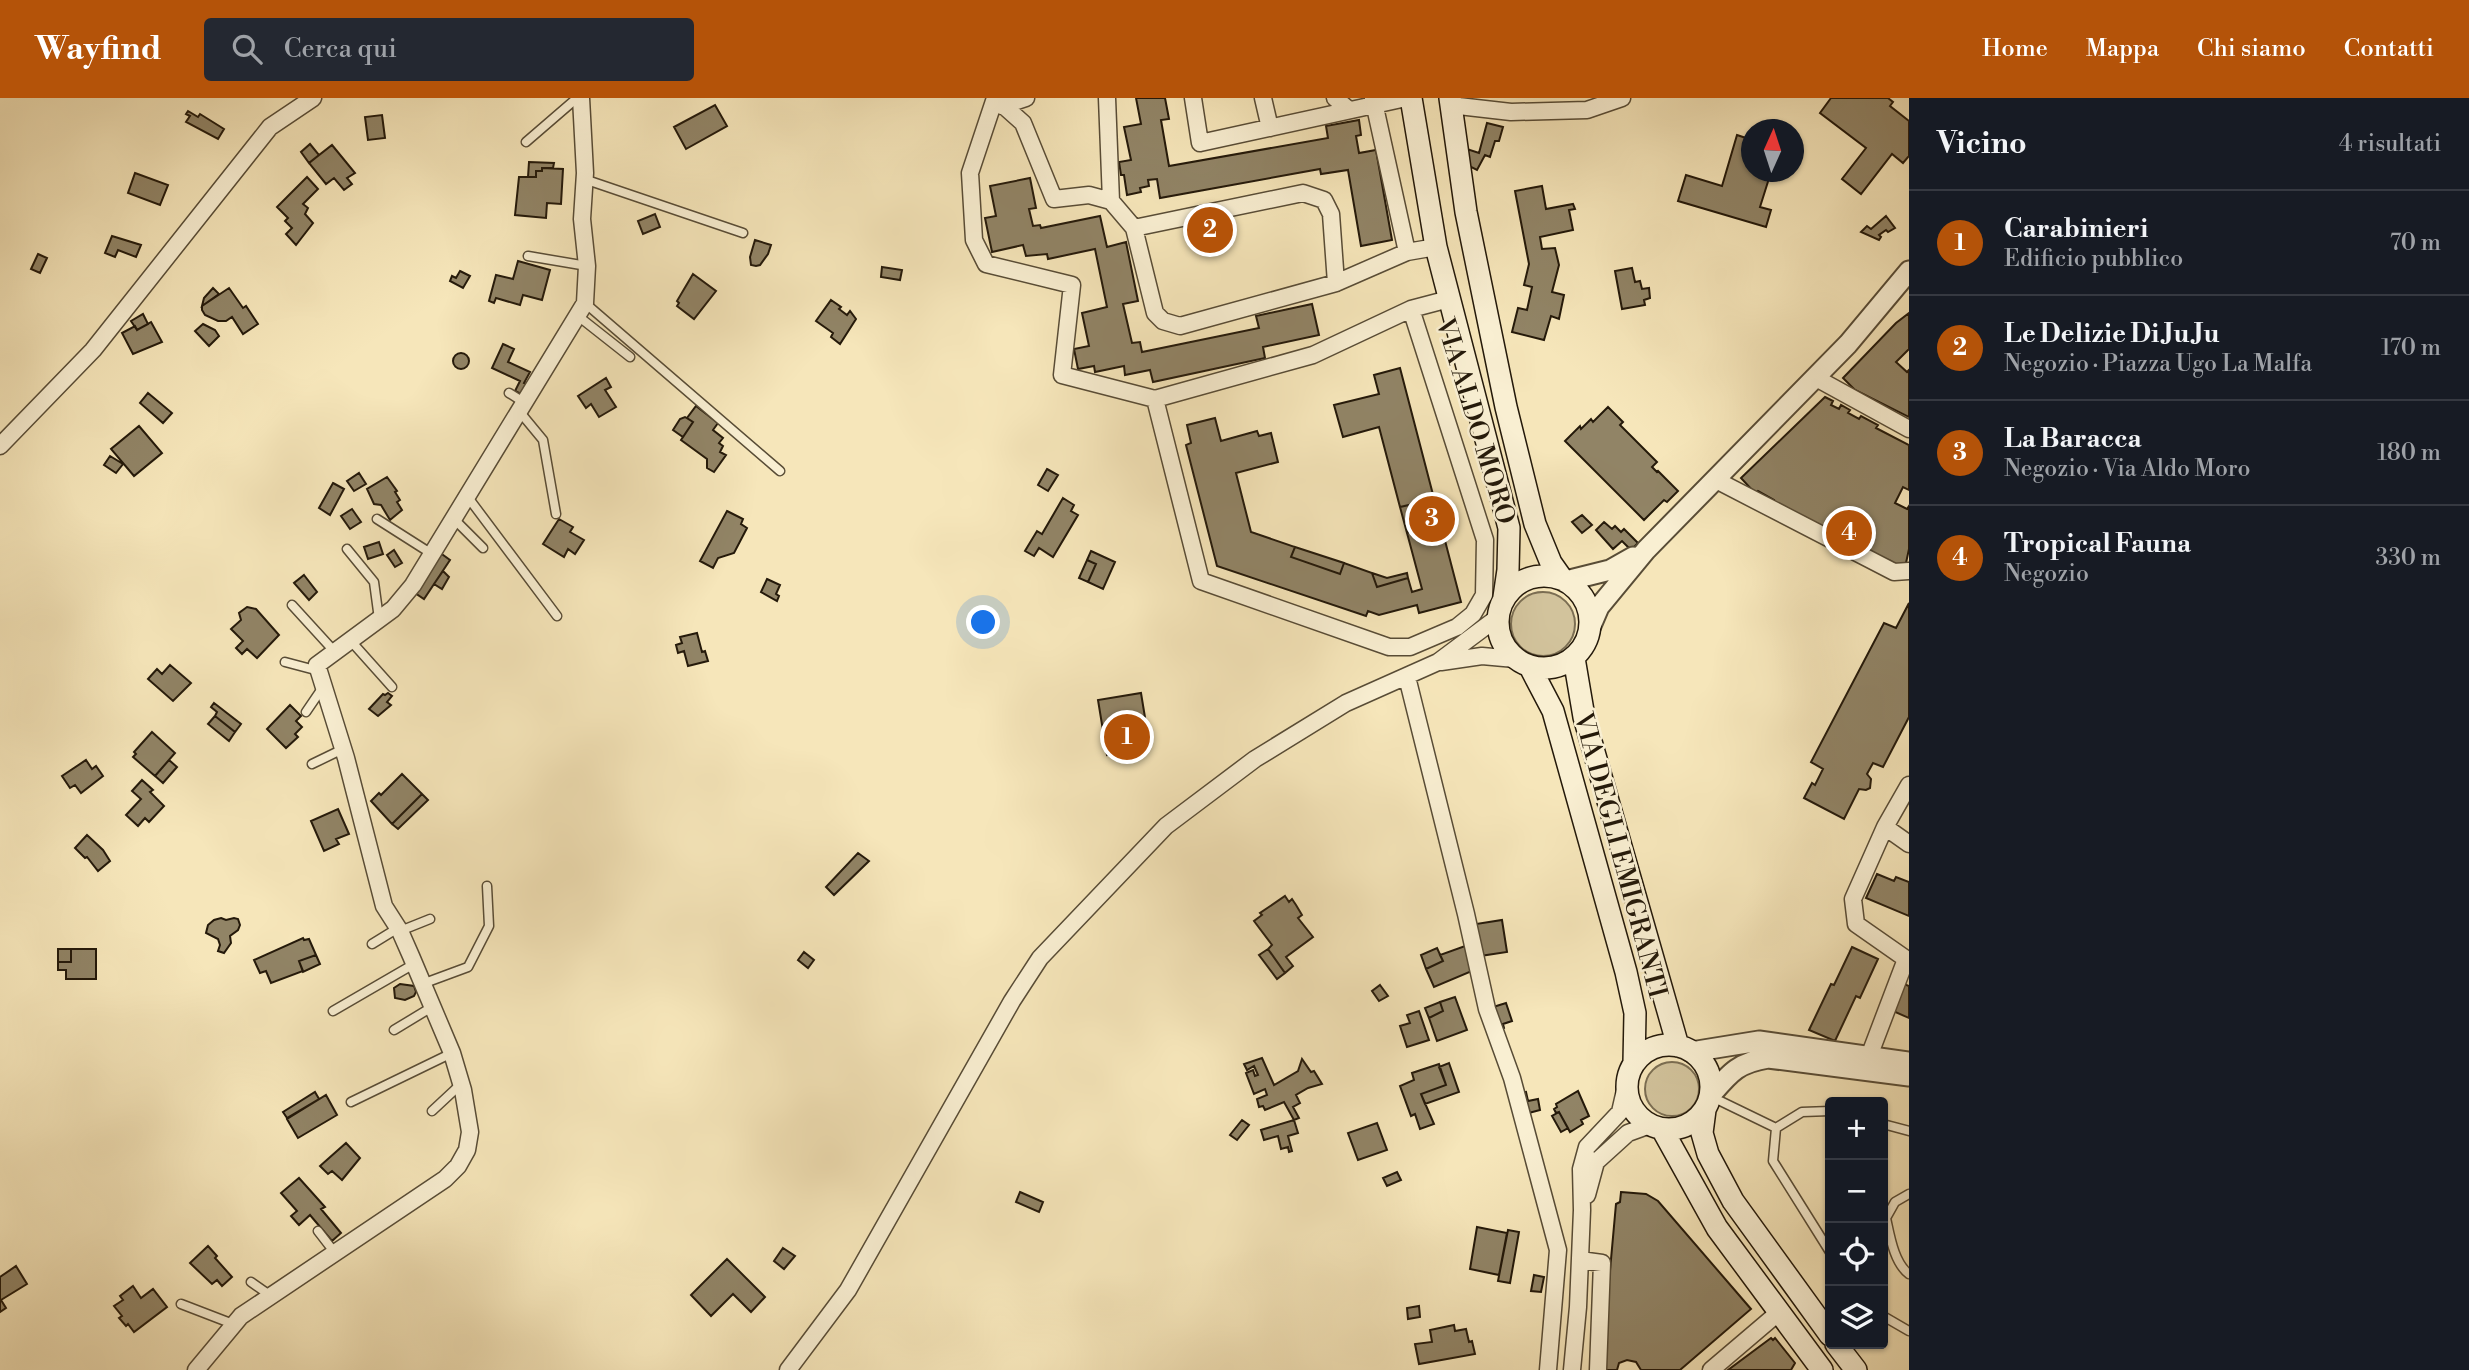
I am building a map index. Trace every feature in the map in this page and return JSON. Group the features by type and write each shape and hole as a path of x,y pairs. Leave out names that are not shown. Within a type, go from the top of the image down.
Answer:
{"main road":[{"name":"VIA ALDO MORO","path":"1409,98 1436,247 1509,528 1504,597"},
{"name":"VIA ALDO MORO","path":"1450,102 1466,212 1506,407 1535,524 1551,563 1564,581"},
{"path":"1537,576 1550,576 1564,581 1577,590 1585,601 1590,615 1587,639 1574,658 1553,667 1522,663 1504,648 1498,633 1497,618 1504,597 1524,580 1537,576"},
{"name":"VIA DEGLI EMIGRANTI","path":"1574,658 1584,717 1685,1049 1701,1060 1708,1071 1711,1083 1702,1133 1708,1154 1733,1201 1825,1328"},
{"name":"VIA DEGLI EMIGRANTI","path":"1522,663 1553,711 1626,972 1636,1013 1631,1070 1626,1091 1630,1105 1638,1117 1656,1127 1717,1228 1820,1369"},
{"path":"1631,1070 1642,1054 1653,1048 1665,1045 1685,1049"},
{"path":"1656,1127 1675,1129 1687,1126 1697,1119 1708,1103"},
{"path":"1840,1349 1856,1370"}],"street":[{"path":"0,446 93,350 270,127 313,98"},
{"path":"196,1370 241,1316 445,1179 458,1166 467,1150 470,1132 452,1053 399,930 384,906 343,749 317,665 393,609 413,584 582,309 587,266 582,219 584,179 579,98"},
{"path":"997,101 1026,98"},
{"path":"1107,98 1111,201"},
{"path":"1193,98 1200,143 1349,110 1373,101 1409,98"},
{"path":"1263,98 1270,128"},
{"path":"1335,98 1349,110"},
{"path":"1450,102 1511,112 1587,110 1622,98"},
{"path":"997,101 1023,122 1054,199 1089,195 1111,201 1134,228 1151,303 1155,313 1163,321 1180,326 1336,283 1407,252 1436,247"},
{"path":"997,101 970,173 974,240 986,264 1072,285 1062,375 1156,399 1313,355 1411,309 1449,299"},
{"path":"1373,101 1407,252"},
{"path":"1134,228 1303,193 1324,200 1331,214 1336,283"},
{"path":"1590,628 1599,607 1646,550 1816,378 1909,271"},
{"name":"VIA ALDO MORO","path":"1156,399 1201,582 1389,647 1410,648 1457,627 1473,614 1483,594 1485,540 1411,309"},
{"path":"1816,378 1909,429"},
{"path":"1463,473 1494,472"},
{"path":"1716,480 1902,571"},
{"path":"1564,581 1611,570 1646,550"},
{"path":"788,1370 848,1290 1012,1001 1040,958 1166,826 1255,759 1335,710 1438,662 1497,618"},
{"path":"1438,662 1482,656 1522,663"},
{"path":"1407,677 1487,1009 1511,1078 1559,1250 1548,1370"},
{"path":"1866,1063 1908,960 1856,924 1853,899 1885,827 1909,785"},
{"path":"1885,827 1909,844"},
{"path":"1685,1049 1759,1041 1795,1044 1909,1076"},
{"path":"1708,1103 1732,1070 1758,1059 1909,1062"},
{"path":"1572,1370 1580,1260 1581,1169 1587,1147 1620,1112 1631,1070"},
{"path":"1582,1210 1596,1162 1628,1132 1656,1127"},
{"path":"1580,1260 1602,1263 1598,1370"},
{"path":"1711,1370 1778,1313"}],"lane":[{"path":"526,142 579,98"},
{"path":"584,179 743,233"},
{"path":"528,256 587,266"},
{"path":"582,309 630,357"},
{"path":"582,309 780,471"},
{"path":"509,393 522,407 543,440 556,514"},
{"path":"467,496 557,616"},
{"path":"377,519 432,554"},
{"path":"454,519 483,548"},
{"path":"347,549 374,582 379,619"},
{"path":"292,604 334,651"},
{"path":"350,640 392,687"},
{"path":"285,662 318,670"},
{"path":"306,712 323,687"},
{"path":"312,764 343,749"},
{"path":"422,984 468,967 489,926 487,886"},
{"path":"372,944 399,930 430,919"},
{"path":"333,1011 414,964"},
{"path":"394,1030 432,1007"},
{"path":"351,1102 452,1053"},
{"path":"432,1111 461,1084"},
{"path":"1708,1103 1776,1128"},
{"path":"1776,1128 1802,1112 1825,1111"},
{"path":"1888,1125 1909,1131"},
{"path":"1776,1128 1773,1161 1825,1244"},
{"path":"1909,1195 1895,1202 1886,1219 1891,1240 1904,1270 1909,1274"},
{"path":"318,1231 335,1253"},
{"path":"251,1282 271,1296"},
{"path":"181,1304 233,1324"},
{"path":"1888,1318 1909,1331"}],"shaded area":[{"path":"1543,592 1555,594 1566,601 1573,612 1573,636 1566,647 1555,654 1543,656 1531,654 1520,647 1513,636 1511,624 1513,612 1520,601 1531,594"},
{"path":"1672,1062 1691,1070 1699,1089 1691,1108 1672,1116 1653,1108 1645,1089 1653,1070"}],"building":[{"path":"1136,98 1165,98 1169,119 1161,120 1169,166 1328,138 1326,126 1359,120 1361,135 1356,136 1359,153 1376,150 1392,240 1361,246 1348,170 1321,174 1320,169 1160,198 1157,179 1148,180 1149,186 1140,188 1141,192 1127,195 1119,162 1131,160 1124,127 1141,124"},
{"path":"1831,98 1888,98 1893,102 1890,106 1909,121 1909,156 1903,163 1892,154 1861,194 1842,179 1866,148 1820,113"},
{"path":"715,105 727,126 686,149 674,127"},
{"path":"188,111 198,117 200,114 224,129 218,139 186,122 190,116 186,114"},
{"path":"382,115 385,138 368,140 365,117"},
{"path":"1487,123 1503,127 1490,157 1485,155 1477,170 1465,164 1467,149 1479,153"},
{"path":"1737,135 1741,136 1741,182 1768,182 1760,207 1771,210 1766,227 1678,201 1686,175 1722,186"},
{"path":"310,144 319,155 309,163 301,152"},
{"path":"332,145 355,173 347,178 352,184 344,190 334,178 326,184 309,163"},
{"path":"529,162 554,163 553,168 542,168 542,171 536,171 536,177 528,177"},
{"path":"542,168 563,169 561,204 547,203 546,218 515,215 519,177 536,177 536,171 542,171"},
{"path":"135,173 168,185 160,205 128,193"},
{"path":"307,177 318,189 303,204 308,208 305,214 313,223 296,245 286,234 292,228 285,221 288,218 277,207"},
{"path":"1030,178 1036,208 1029,209 1033,226 1040,225 1041,228 1100,216 1107,247 1126,242 1138,301 1123,304 1132,343 1140,342 1142,352 1259,328 1256,316 1312,304 1319,335 1263,347 1265,358 1153,382 1150,370 1125,375 1124,366 1095,372 1094,366 1078,369 1074,349 1089,346 1082,313 1107,307 1095,249 1048,259 1047,254 1026,256 1023,245 992,252 985,218 996,216 990,186"},
{"path":"1542,186 1546,209 1573,204 1575,209 1569,210 1573,230 1540,237 1542,249 1555,248 1559,265 1552,292 1564,295 1559,319 1551,316 1544,340 1512,332 1518,308 1527,310 1532,287 1524,285 1529,264 1515,191"},
{"path":"655,214 660,227 643,234 638,221"},
{"path":"1886,216 1895,228 1879,235 1879,240 1861,232 1867,226 1871,229"},
{"path":"112,236 141,245 136,257 118,250 115,257 105,253"},
{"path":"755,240 771,245 768,254 760,265 756,266 751,265 750,257"},
{"path":"38,254 47,258 40,273 31,269"},
{"path":"518,261 550,270 542,300 523,295 520,305 496,298 494,303 489,301 496,275 513,279"},
{"path":"882,267 902,270 900,280 881,277"},
{"path":"1632,268 1635,282 1640,281 1642,289 1649,288 1650,298 1644,300 1645,305 1622,309 1615,271"},
{"path":"460,271 470,276 463,288 450,281 452,276 456,278"},
{"path":"693,274 716,291 694,319 677,306 677,301"},
{"path":"213,288 219,294 202,306 204,298"},
{"path":"229,288 258,324 243,334 232,317 226,321 218,321 205,315 202,310 202,306"},
{"path":"831,300 847,315 850,311 856,319 840,344 831,337 833,333 816,321"},
{"path":"1909,313 1909,349 1896,362 1907,372 1909,370 1909,417 1855,390 1843,378"},
{"path":"143,314 148,324 137,330 131,321"},
{"path":"151,322 162,342 133,354 122,333 135,326 137,330"},
{"path":"203,324 215,330 219,336 209,346 195,331"},
{"path":"503,344 514,349 508,362 530,372 524,383 529,385 523,395 515,391 520,381 492,368"},
{"path":"461,353 469,361 461,369 453,361"},
{"path":"1400,368 1461,602 1419,613 1417,605 1379,615 1368,611 1366,616 1217,566 1186,445 1191,443 1187,425 1215,418 1221,441 1257,431 1259,436 1271,433 1278,462 1236,473 1251,532 1295,547 1291,557 1340,574 1344,563 1372,573 1377,587 1408,578 1412,592 1422,589 1407,533 1416,530 1409,505 1400,507 1379,427 1343,437 1334,405 1379,394 1374,375"},
{"path":"606,378 611,387 605,390 616,407 599,417 591,404 586,408 578,396"},
{"path":"148,393 172,413 163,423 140,403"},
{"path":"1825,397 1833,401 1831,405 1839,409 1841,405 1850,410 1848,413 1859,419 1861,416 1878,425 1876,428 1909,445 1909,490 1903,487 1895,503 1907,509 1909,506 1909,549 1906,563 1896,566 1891,561 1773,503 1774,500 1753,491 1741,478"},
{"path":"696,406 718,423 713,430 723,438 719,443 723,446 720,452 726,455 714,472 707,468 707,459 681,440 693,422 687,418"},
{"path":"1608,407 1623,422 1620,425 1657,462 1652,467 1678,491 1667,502 1664,500 1644,520 1565,441 1580,426 1581,429 1591,419 1593,422"},
{"path":"685,417 693,422 683,437 673,430 680,419"},
{"path":"139,426 162,453 134,476 111,449"},
{"path":"110,456 123,464 116,473 104,465"},
{"path":"1047,469 1058,475 1048,491 1038,485"},
{"path":"359,473 366,484 354,491 347,481"},
{"path":"387,477 397,491 395,492 400,500 397,502 402,510 390,520 381,505 374,504 367,489"},
{"path":"333,483 344,489 330,515 319,508"},
{"path":"1063,498 1074,505 1071,511 1078,515 1053,557 1039,548 1034,556 1025,551 1037,531 1042,534"},
{"path":"1409,505 1416,530 1407,533 1400,507"},
{"path":"352,509 361,522 350,529 341,516"},
{"path":"727,511 743,519 741,524 747,528 734,553 718,558 713,568 700,561"},
{"path":"1582,515 1592,525 1582,533 1572,522"},
{"path":"559,519 573,527 570,532 584,540 575,554 568,549 564,557 543,544"},
{"path":"1604,522 1612,529 1615,526 1621,532 1624,529 1638,543 1631,550 1622,541 1613,549 1596,530"},
{"path":"379,542 383,554 368,559 364,547"},
{"path":"1295,547 1344,563 1340,574 1291,557"},
{"path":"394,550 402,563 395,567 387,555"},
{"path":"1091,551 1115,562 1103,589 1088,582 1096,564 1087,560"},
{"path":"439,552 450,560 424,599 412,591"},
{"path":"1087,560 1096,564 1088,582 1079,578"},
{"path":"443,571 449,577 442,589 434,584"},
{"path":"1372,573 1387,578 1407,573 1408,578 1377,587"},
{"path":"304,575 317,592 309,600 294,583"},
{"path":"767,579 780,585 776,594 779,596 777,601 761,592"},
{"path":"1909,603 1909,717 1883,767 1873,763 1867,774 1871,779 1870,788 1859,789 1844,819 1804,798 1823,769 1811,762 1884,623 1896,628"},
{"path":"247,607 256,609 279,635 257,658 247,649 242,654 236,648 243,641 231,629 241,620 239,613"},
{"path":"697,633 702,652 705,651 708,661 688,666 684,651 678,653 676,645 682,643 680,637"},
{"path":"170,665 191,683 173,701 148,679 157,669 162,674"},
{"path":"1141,693 1150,748 1107,755 1098,700"},
{"path":"383,694 392,696 387,702 391,705 378,716 369,709"},
{"path":"214,703 241,724 235,732 215,716 217,712 211,707"},
{"path":"290,705 301,716 296,721 302,727 295,734 298,737 286,748 267,729"},
{"path":"215,716 235,732 229,741 208,724"},
{"path":"152,732 175,753 155,776 133,757 136,754 134,752"},
{"path":"86,760 92,769 96,766 103,776 81,793 75,785 70,788 62,776"},
{"path":"169,760 177,767 163,783 155,776"},
{"path":"402,774 422,794 392,824 371,801"},
{"path":"142,780 164,806 149,822 145,818 138,826 126,815 141,799 132,791"},
{"path":"422,794 428,800 398,829 392,824"},
{"path":"338,809 349,834 336,839 339,844 324,851 311,821"},
{"path":"87,835 110,861 98,871 87,857 75,848"},
{"path":"858,853 869,861 834,895 826,887"},
{"path":"1877,874 1894,881 1896,877 1909,882 1909,916 1866,898"},
{"path":"1285,896 1289,902 1292,899 1302,915 1298,918 1313,937 1286,957 1293,966 1285,973 1268,949 1272,945 1254,921 1262,915 1260,913"},
{"path":"221,918 238,919 240,925 230,936 231,943 224,953 218,951 218,939 206,933 208,925"},
{"path":"1502,920 1507,952 1480,956 1476,924"},
{"path":"303,938 309,939 316,955 299,961 303,971 271,983 266,971 260,973 254,960"},
{"path":"1465,946 1472,971 1434,987 1426,969 1443,961 1440,955"},
{"path":"1852,947 1878,959 1860,998 1856,996 1835,1041 1809,1030"},
{"path":"1437,948 1443,961 1426,969 1421,955"},
{"path":"58,949 71,949 71,962 58,962"},
{"path":"71,949 96,949 96,979 66,979 66,970 58,970 58,962 71,962"},
{"path":"1268,949 1285,973 1277,979 1259,955"},
{"path":"804,952 814,960 808,968 798,960"},
{"path":"316,955 320,964 303,972 299,961"},
{"path":"400,984 414,986 414,996 405,1000 395,998 394,988"},
{"path":"1904,984 1909,986 1909,1018 1893,1011"},
{"path":"1380,985 1388,996 1379,1001 1372,991"},
{"path":"1455,997 1467,1030 1437,1041 1429,1018 1443,1011 1440,1002"},
{"path":"1440,1002 1443,1011 1429,1018 1425,1008"},
{"path":"1506,1003 1512,1021 1503,1024 1504,1028 1498,1031 1490,1008"},
{"path":"1419,1011 1429,1040 1407,1047 1400,1026 1410,1023 1407,1015"},
{"path":"1262,1058 1274,1085 1298,1071 1302,1059 1311,1072 1314,1071 1322,1084 1296,1095 1300,1103 1293,1107 1299,1118 1294,1120 1284,1102 1265,1110 1263,1106 1259,1107 1257,1099 1267,1095 1265,1089 1254,1094 1246,1073 1253,1070 1255,1076 1258,1075 1254,1066 1247,1070 1244,1064"},
{"path":"1449,1063 1459,1092 1425,1104 1421,1094 1446,1085 1439,1067"},
{"path":"1439,1064 1446,1085 1421,1094 1434,1124 1420,1129 1415,1114 1411,1116 1400,1086 1414,1080 1412,1073"},
{"path":"1578,1091 1589,1116 1581,1120 1583,1124 1570,1132 1559,1112 1556,1113 1554,1109 1556,1104"},
{"path":"315,1092 319,1099 287,1118 283,1112"},
{"path":"1526,1092 1528,1101 1538,1099 1540,1110 1525,1114 1520,1093"},
{"path":"326,1095 337,1115 298,1138 287,1119"},
{"path":"1559,1112 1568,1128 1561,1132 1552,1116"},
{"path":"1242,1120 1249,1125 1237,1140 1230,1135"},
{"path":"1294,1120 1298,1133 1288,1136 1292,1151 1289,1152 1288,1147 1281,1149 1278,1136 1264,1140 1261,1130"},
{"path":"1377,1123 1387,1150 1358,1160 1348,1133"},
{"path":"346,1143 360,1158 342,1180 332,1171 328,1174 320,1166"},
{"path":"1397,1172 1401,1180 1387,1186 1383,1178"},
{"path":"299,1178 325,1207 321,1209 341,1233 332,1241 310,1215 299,1225 291,1216 297,1211 281,1193"},
{"path":"1020,1192 1043,1202 1039,1212 1016,1202"},
{"path":"1621,1192 1646,1194 1658,1201 1751,1309 1680,1370 1641,1370 1636,1362 1627,1360 1619,1363 1617,1370 1601,1370 1616,1204 1620,1202"},
{"path":"1477,1227 1507,1233 1499,1275 1470,1269"},
{"path":"1508,1230 1519,1232 1510,1283 1498,1281"},
{"path":"208,1246 232,1277 222,1286 217,1280 212,1284 190,1263"},
{"path":"783,1248 795,1256 784,1269 774,1261"},
{"path":"727,1259 765,1297 751,1312 733,1294 711,1316 691,1295"},
{"path":"16,1266 27,1284 1,1300 6,1308 0,1312 0,1277"},
{"path":"1534,1275 1544,1277 1541,1292 1531,1291"},
{"path":"133,1286 141,1298 153,1289 167,1307 134,1332 119,1318 122,1316 114,1306 123,1300 120,1296"},
{"path":"1419,1306 1420,1317 1408,1319 1407,1308"},
{"path":"1454,1325 1455,1331 1466,1329 1475,1354 1419,1364 1415,1344 1432,1342 1430,1330"},
{"path":"1771,1338 1775,1338 1795,1363 1791,1370 1728,1370"}],"place":[{"name":"Le Delizie Di Ju Ju","path":"1210,230"},
{"name":"La Baracca","path":"1432,519"},
{"name":"Tropical Fauna","path":"1849,533"},
{"name":"Carabinieri","path":"1127,737"}]}
